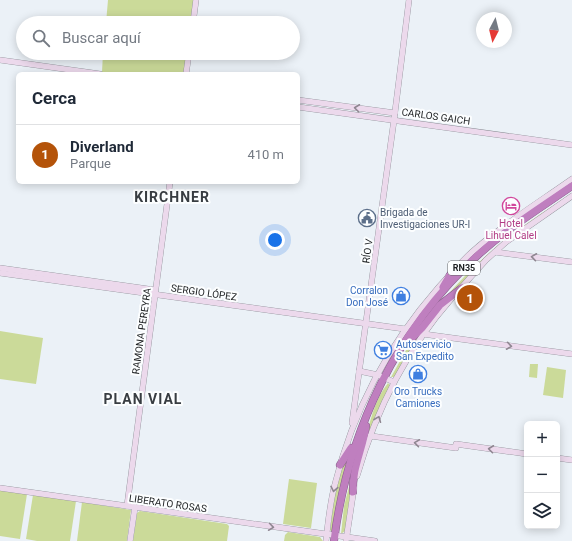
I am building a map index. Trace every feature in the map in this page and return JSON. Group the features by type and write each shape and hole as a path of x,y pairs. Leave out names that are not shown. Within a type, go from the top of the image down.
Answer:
{"highway":[{"path":"521,214 532,209 560,191 572,186"},
{"name":"RN35","path":"333,538 339,503 351,458 364,420 383,377 400,348 422,317 456,277 480,253 517,224 572,186"},
{"name":"RN35","path":"333,538 346,490 383,377 437,305 476,262 524,223 572,191"},
{"path":"422,317 427,307 443,287 450,275"},
{"path":"412,338 439,307 462,288"},
{"path":"340,466 352,446 362,417 375,395"},
{"path":"353,492 353,478 364,441 366,426"}],"street":[{"path":"194,16 196,0"},
{"name":"RÍO V","path":"351,433 409,0"},
{"path":"0,60 86,72"},
{"path":"186,72 187,60"},
{"name":"CARLOS GAICH","path":"300,100 395,113"},
{"name":"CARLOS GAICH","path":"300,107 572,145"},
{"path":"333,538 334,487 351,433 360,411 383,377 405,329 450,275 479,246 521,214 572,179"},
{"name":"RAMONA PEREYRA","path":"127,506 170,184"},
{"path":"346,539 353,492 371,436 394,382 423,334 495,252 518,232 572,196"},
{"path":"495,252 572,262"},
{"name":"SERGIO LÓPEZ","path":"0,268 405,329"},
{"name":"SERGIO LÓPEZ","path":"0,273 155,292"},
{"path":"423,334 572,354"},
{"path":"359,371 383,377 394,382"},
{"path":"371,436 524,454"},
{"path":"560,458 572,460"},
{"name":"LIBERATO ROSAS","path":"0,488 233,521 333,538 375,541"},
{"path":"130,541 135,507"}],"green space":[{"path":"108,0 194,0 191,16 107,16"},
{"path":"103,60 185,60 184,72 102,72"},
{"path":"572,193 572,194 530,222"},
{"path":"530,222 461,286 444,299 471,269 499,245"},
{"path":"425,326 395,377 391,377 409,345"},
{"path":"0,331 43,338 36,384 0,379"},
{"path":"530,364 538,364 537,378 529,377"},
{"path":"547,367 566,370 563,398 543,395"},
{"path":"388,383 390,385 365,443 379,396"},
{"path":"350,452 332,532 330,530 335,491 340,470"},
{"path":"289,479 317,483 311,528 283,524"},
{"path":"351,479 345,531 341,534 344,506"},
{"path":"0,490 27,494 20,539 0,536"},
{"path":"33,495 76,501 70,541 37,541 26,539"},
{"path":"82,502 131,510 127,541 77,541"},
{"path":"140,511 227,524 229,526 227,541 133,541 137,513"},
{"path":"288,532 320,537 323,541 284,541 285,535"}],"place":[{"name":"Hotel Lihuel Calel","path":"511,206"},
{"name":"Brigada de Investigaciones UR-I","path":"367,218"},
{"name":"Corralon Don José","path":"401,296"},
{"name":"Diverland","path":"470,298"},
{"name":"Autoservicio San Expedito","path":"383,350"},
{"name":"Oro Trucks Camiones","path":"418,374"}],"district":[{"name":"KIRCHNER","path":"172,197"},
{"name":"PLAN VIAL","path":"143,399"}]}
